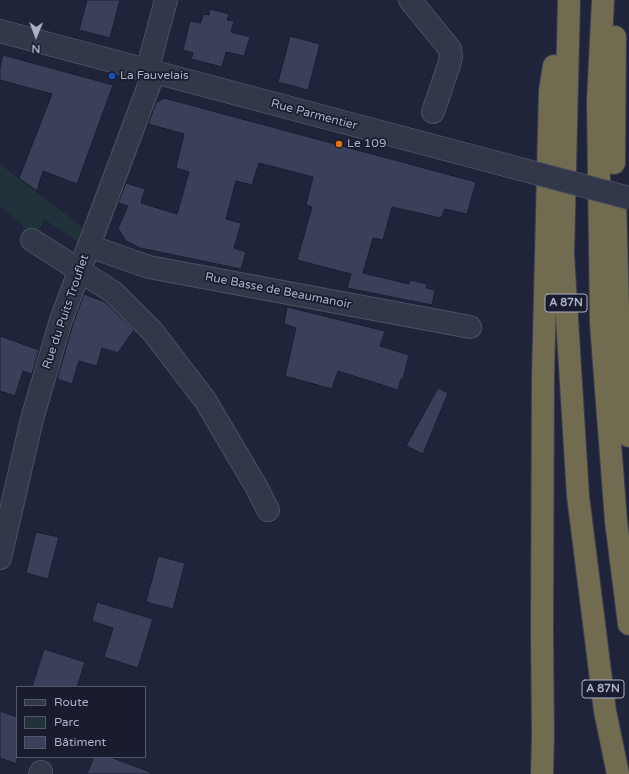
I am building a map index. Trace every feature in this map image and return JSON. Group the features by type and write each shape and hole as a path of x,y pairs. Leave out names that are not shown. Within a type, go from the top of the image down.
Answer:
{"highway":[{"path":"542,774 544,736 542,599 545,253 550,91 564,0"},
{"name":"A 87N","path":"569,0 564,254 578,496 605,711 618,774"},
{"name":"A 87N","path":"603,0 598,100 600,324 616,521 629,624"},
{"path":"613,0 616,55 615,223 618,308 629,436"}],"street":[{"name":"Rue du Puits Trouflet","path":"0,558 32,419 61,320 89,246 150,72 166,0"},
{"path":"410,0 450,49 451,57 449,65 433,112"},
{"name":"Rue Parmentier","path":"0,31 629,198"},
{"path":"32,240 113,292 153,332 205,400 256,486 268,510"},
{"name":"Rue Basse de Beaumanoir","path":"89,246 149,267 470,327"}],"green space":[{"path":"0,164 82,227 78,241 45,220 34,237 25,231 22,224 0,206"}],"building":[{"path":"87,0 120,0 110,38 79,30"},
{"path":"210,9 229,14 227,20 234,21 231,32 250,37 244,56 226,52 222,67 191,59 193,53 183,50 190,21 201,23 203,14 209,15"},
{"path":"290,36 320,44 308,90 278,82"},
{"path":"3,55 113,85 77,184 43,171 37,191 19,178 52,94 0,80 0,67"},
{"path":"164,98 476,182 467,214 445,209 441,218 392,207 383,240 373,238 363,273 409,284 410,280 427,284 426,288 435,290 432,305 347,288 351,274 297,260 312,207 306,205 313,177 259,163 252,185 236,181 226,219 241,223 234,248 246,252 241,269 140,248 126,241 118,228 128,206 118,203 126,183 145,189 141,203 177,214 189,172 176,168 184,134 148,124 156,103"},
{"path":"84,294 105,302 134,330 118,353 102,348 97,366 79,361 72,384 57,379 73,324"},
{"path":"287,307 385,331 380,346 409,355 403,379 401,379 398,390 338,371 332,389 285,376 296,328 284,324"},
{"path":"0,336 39,350 32,374 23,371 15,396 0,391"},
{"path":"438,388 448,393 423,454 406,446"},
{"path":"36,532 59,537 48,579 26,573"},
{"path":"158,556 185,563 173,609 146,602"},
{"path":"97,602 153,619 138,668 104,657 113,628 92,621"},
{"path":"44,649 85,662 77,686 32,686"},
{"path":"0,711 16,717 17,764 0,758"},
{"path":"94,758 113,758 150,772 150,774 87,774"}],"place":[{"name":"La Fauvelais","path":"112,76"},
{"name":"Le 109","path":"339,144"}]}
